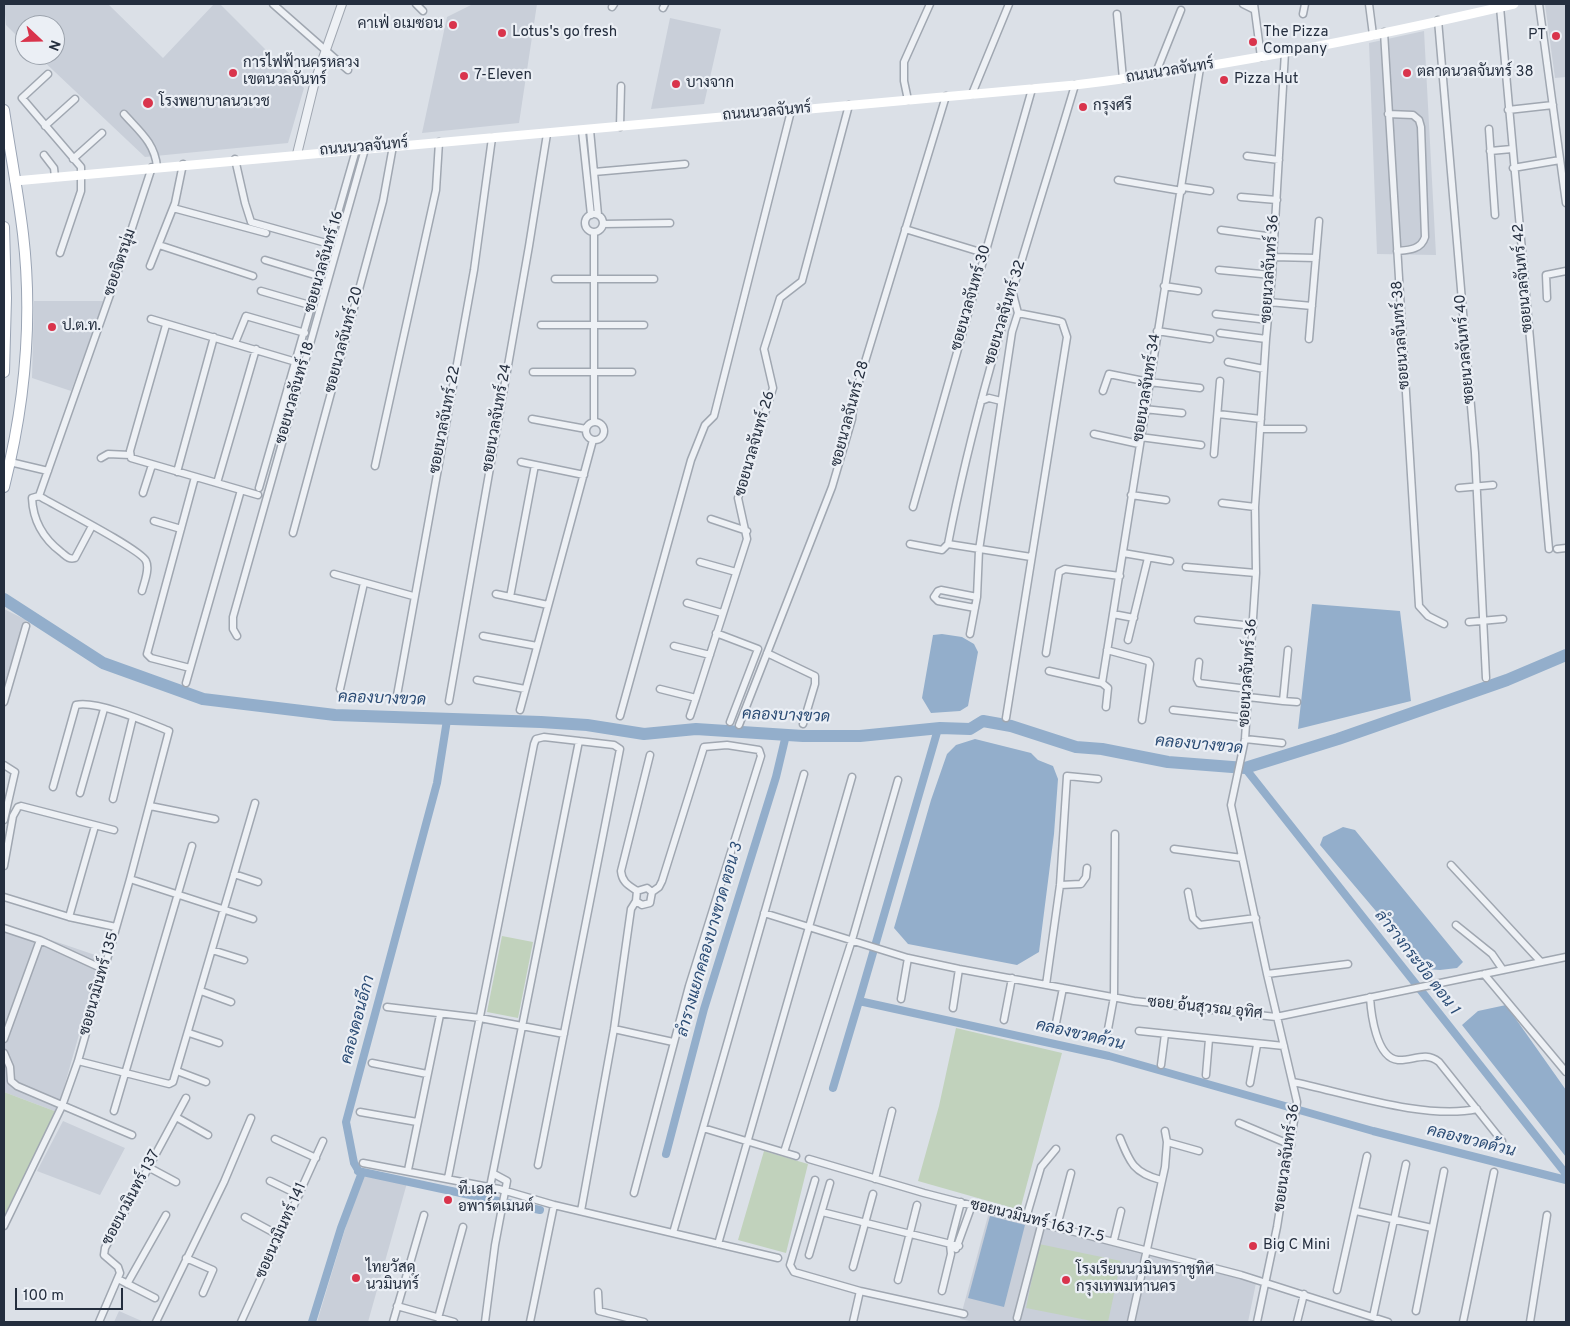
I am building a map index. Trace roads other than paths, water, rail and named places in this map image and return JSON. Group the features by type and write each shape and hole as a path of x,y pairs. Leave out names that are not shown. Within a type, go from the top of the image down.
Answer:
{"main road":[{"name":"ถนนนวลจันทร์","path":"15,181 236,159 547,134 1075,85 1155,75 1261,57 1373,35 1496,6 1514,4"},
{"path":"4,110 23,234 27,295 27,349 22,398 4,487"},
{"path":"4,227 6,298 4,372"}],"street":[{"path":"273,4 324,51 348,70"},
{"path":"297,154 324,51 342,4"},
{"path":"416,4 423,11"},
{"path":"908,100 904,81 904,62 930,4"},
{"path":"972,94 1009,4"},
{"path":"1243,4 1253,7 1261,57"},
{"path":"1303,14 1305,4"},
{"path":"1369,4 1373,35"},
{"path":"1539,4 1566,203"},
{"name":"ซอยนวลจันทร์ 42","path":"1496,6 1512,148 1549,549"},
{"path":"1155,75 1181,10"},
{"path":"1117,14 1123,79"},
{"name":"ซอยนวลจันทร์ 40","path":"1438,20 1477,486 1486,678"},
{"name":"ซอยนวลจันทร์ 38","path":"1384,32 1419,606 1428,616 1444,624"},
{"name":"ซอยนวลจันทร์ 36","path":"1257,1322 1267,1282 1297,1102 1294,1082 1276,1016 1256,918 1231,812 1245,739 1248,697 1256,573 1255,507 1272,275 1285,52"},
{"name":"ซอยนวลจันทร์ 34","path":"1106,707 1108,688 1102,683 1120,576 1139,440 1182,189 1200,68"},
{"path":"48,74 22,98 81,167 81,191 60,253"},
{"name":"ซอยนวลจันทร์ 32","path":"948,544 994,349 1013,294 1075,85"},
{"path":"620,127 621,86"},
{"name":"ซอยนวลจันทร์ 30","path":"913,507 1032,89"},
{"name":"ซอยนวลจันทร์ 28","path":"740,724 832,487 852,420 854,398 904,228 946,96"},
{"path":"45,126 75,99"},
{"name":"ซอยนวลจันทร์ 26","path":"690,716 748,538 738,498 773,388 764,349 780,298 802,281 849,105"},
{"path":"1508,110 1553,105"},
{"path":"620,716 691,460 705,425 714,416 791,111"},
{"path":"124,114 148,140 155,151 154,167"},
{"path":"1388,114 1413,115 1419,120 1421,127 1425,237 1423,244 1418,247 1397,251"},
{"path":"1489,129 1495,215"},
{"path":"586,130 594,172 594,215"},
{"path":"586,130 594,215 603,224 670,223"},
{"path":"73,159 102,132"},
{"name":"ซอยนวลจันทร์ 24","path":"449,701 547,134"},
{"name":"ซอยนวลจันทร์ 22","path":"396,701 413,596 474,270 492,138"},
{"path":"375,466 434,199 439,142"},
{"name":"ซอยนวลจันทร์ 20","path":"293,533 383,201 393,146"},
{"path":"1490,151 1512,148"},
{"name":"ซอยนวลจันทร์ 16","path":"241,490 259,491 360,150"},
{"name":"ซอยนวลจันทร์ 18","path":"237,636 233,629 233,617 360,150"},
{"path":"44,155 54,168 55,177"},
{"path":"1247,156 1279,160"},
{"path":"236,159 245,203 252,222 326,243"},
{"path":"1513,168 1560,160"},
{"path":"150,266 173,208 180,186 183,164"},
{"path":"594,172 685,164"},
{"name":"ซอยจิตรนุ่ม","path":"92,526 75,558 70,558 49,543 42,534 32,500 38,496 48,471 154,167"},
{"path":"1118,180 1182,189 1210,190"},
{"path":"1241,197 1276,200"},
{"path":"173,208 266,233"},
{"path":"594,215 586,219 585,225 588,230 594,232 601,229 603,224"},
{"path":"1309,339 1319,221"},
{"path":"904,228 977,251"},
{"path":"1221,230 1274,236"},
{"path":"594,232 596,326 594,421"},
{"path":"159,245 253,276"},
{"path":"1273,256 1316,258"},
{"path":"265,260 321,277"},
{"path":"1219,270 1272,275"},
{"path":"1547,298 1546,275 1566,271"},
{"path":"555,279 654,279"},
{"path":"1164,286 1198,291"},
{"path":"261,291 313,306"},
{"path":"970,634 977,596 979,550 1001,401 1012,332 1018,313 1013,294"},
{"path":"1269,302 1312,306"},
{"path":"1006,718 1067,337 1062,322 1059,320 1018,313"},
{"path":"1216,314 1268,320"},
{"path":"236,344 246,316 305,333"},
{"path":"151,319 296,362"},
{"path":"130,455 166,324"},
{"path":"541,325 644,325"},
{"path":"1157,331 1210,339"},
{"path":"1220,333 1266,339"},
{"path":"177,472 214,337"},
{"path":"217,483 256,349"},
{"path":"1228,362 1264,368"},
{"path":"533,372 632,372"},
{"path":"1103,391 1109,374 1149,382 1200,388"},
{"path":"1214,454 1220,381"},
{"path":"981,401 990,398 1001,401"},
{"path":"1144,409 1182,413"},
{"path":"282,410 290,413"},
{"path":"1218,414 1261,419"},
{"path":"532,419 586,429"},
{"path":"593,440 587,436 586,429 588,424 594,421"},
{"path":"593,440 602,437 604,431 602,425 594,421"},
{"path":"1260,429 1303,429"},
{"path":"1094,434 1200,445"},
{"path":"520,710 593,440"},
{"path":"101,458 108,454 130,455 134,460 241,490 186,683"},
{"path":"10,462 48,471"},
{"path":"521,462 584,475"},
{"path":"143,493 152,465"},
{"path":"510,597 535,465"},
{"path":"190,668 151,658 147,654 195,478"},
{"path":"1459,488 1493,485"},
{"path":"1131,495 1166,500"},
{"path":"38,496 142,555 147,567 142,591"},
{"path":"1222,503 1255,507"},
{"path":"711,519 746,531"},
{"path":"154,521 181,529"},
{"path":"910,544 942,550 948,544 1031,557"},
{"path":"1557,550 1566,548"},
{"path":"1123,553 1170,561"},
{"path":"1128,640 1148,558"},
{"path":"700,562 736,572"},
{"path":"1186,567 1256,573"},
{"path":"1046,653 1059,572 1065,569 1120,576"},
{"path":"334,574 413,596"},
{"path":"340,689 364,583"},
{"path":"975,608 938,601 934,597 941,590 977,596"},
{"path":"496,594 548,605"},
{"path":"687,603 722,613"},
{"path":"1113,614 1134,618"},
{"path":"1469,622 1503,619"},
{"path":"1198,620 1253,626"},
{"path":"4,702 26,626"},
{"path":"716,633 758,649 730,722"},
{"path":"483,636 537,646"},
{"path":"674,646 710,655"},
{"path":"1107,650 1145,660 1150,664 1142,720"},
{"path":"1283,701 1288,650"},
{"path":"767,652 815,676 815,684 803,724"},
{"path":"1199,662 1199,683 1248,689"},
{"path":"1049,671 1102,683"},
{"path":"477,680 526,689"},
{"path":"660,689 696,698"},
{"path":"1248,697 1298,702"},
{"path":"53,787 74,708 82,704 134,717 113,799"},
{"path":"80,794 104,709"},
{"path":"1173,710 1246,718"},
{"name":"ซอยนวมินทร์ 135","path":"4,1226 62,1106 78,1061 150,806 169,731 134,717"},
{"path":"448,1178 534,744 536,739 544,737 614,745 620,748 538,1165"},
{"path":"1245,739 1282,743"},
{"path":"490,1187 578,741"},
{"path":"634,1193 673,1042 753,783 760,756 759,750 727,745 704,747 662,881 659,887 652,892 650,903 642,905 636,901"},
{"path":"650,755 621,871 622,878 626,884 637,891 647,888 652,892"},
{"path":"4,765 15,772 4,820"},
{"path":"673,1233 804,774"},
{"path":"1046,985 1060,885 1067,776 1098,779"},
{"path":"718,1244 852,777"},
{"path":"784,1152 852,940 898,780"},
{"path":"78,1061 169,1084 173,1082 189,1033 255,803"},
{"path":"150,806 215,819"},
{"path":"4,866 13,816 18,807 25,807 114,830"},
{"path":"69,917 95,826"},
{"path":"1106,1040 1114,997 1115,834"},
{"path":"114,1111 176,895 192,846"},
{"path":"1174,849 1242,858"},
{"path":"1451,865 1541,962"},
{"path":"1060,885 1080,884 1086,877 1087,868"},
{"path":"234,874 258,882"},
{"path":"130,879 253,919"},
{"path":"581,1211 614,1029 630,916 636,901 637,891"},
{"path":"1188,892 1193,918 1200,925 1256,918"},
{"path":"4,897 69,917 116,928"},
{"name":"ซอย อ้นสุวรณ อุทิศ","path":"764,913 908,958 959,969 1134,1001 1276,1016 1566,957"},
{"path":"1456,925 1492,954 1504,970"},
{"path":"4,928 40,940 103,969"},
{"path":"4,1039 40,940"},
{"path":"212,950 244,960"},
{"path":"902,999 908,958"},
{"path":"1267,974 1348,964"},
{"path":"953,1008 959,969"},
{"path":"1484,974 1566,1072"},
{"path":"1004,1020 1012,978"},
{"path":"1055,1028 1063,988"},
{"path":"201,991 232,1002"},
{"path":"1370,997 1378,1041 1391,1058 1396,1060 1426,1056 1435,1058 1502,1141"},
{"path":"387,1007 440,1015 480,1018 564,1034"},
{"path":"408,1170 440,1015"},
{"path":"614,1029 673,1042"},
{"path":"1139,1031 1257,1045 1284,1046"},
{"path":"189,1033 219,1043"},
{"path":"1161,1065 1165,1034"},
{"path":"1206,1075 1209,1039"},
{"path":"1250,1083 1257,1045"},
{"path":"4,1054 9,1062 14,1084 132,1135"},
{"path":"372,1064 427,1074"},
{"path":"176,1072 206,1082"},
{"path":"1294,1082 1421,1110 1458,1113 1477,1109"},
{"name":"ซอยนวมินทร์ 137","path":"118,1280 120,1270 107,1259 103,1252 186,1098"},
{"path":"875,1179 892,1111"},
{"path":"360,1112 417,1122"},
{"path":"176,1117 208,1135"},
{"path":"156,1322 224,1182 251,1118"},
{"path":"1239,1123 1291,1145"},
{"path":"703,1128 796,1156"},
{"path":"1131,1322 1161,1180 1167,1142 1165,1131"},
{"path":"1120,1138 1129,1158 1140,1173 1161,1180"},
{"path":"275,1139 316,1158"},
{"name":"ซอยนวมินทร์ 141","path":"241,1322 323,1141"},
{"path":"1167,1142 1199,1151"},
{"path":"1026,1218 1042,1167 1056,1150"},
{"path":"1337,1290 1367,1156"},
{"name":"ซอยนวมินทร์ 163 17-5","path":"809,1159 875,1179 1114,1240 1267,1282 1383,1322"},
{"path":"363,1163 490,1187 554,1205 778,1258"},
{"path":"1373,1317 1406,1164"},
{"path":"148,1167 176,1182"},
{"path":"1416,1311 1444,1171"},
{"path":"1463,1322 1494,1172"},
{"path":"1057,1226 1071,1173"},
{"path":"484,1322 507,1181 494,1174"},
{"path":"815,1180 790,1268 798,1274 860,1291 964,1314"},
{"path":"270,1181 299,1195"},
{"path":"809,1256 830,1183"},
{"path":"853,1268 873,1194"},
{"path":"952,1254 950,1244 961,1202"},
{"path":"530,1322 554,1205"},
{"path":"898,1280 917,1205"},
{"path":"942,1291 952,1254 959,1246 972,1205"},
{"path":"1114,1240 1121,1210"},
{"path":"1356,1210 1432,1228"},
{"path":"822,1212 959,1246"},
{"path":"127,1284 166,1215"},
{"path":"393,1322 424,1215"},
{"path":"1530,1322 1547,1215"},
{"path":"245,1217 280,1236"},
{"path":"1017,1318 1042,1222"},
{"path":"438,1318 463,1227"},
{"path":"186,1258 213,1270 203,1293"},
{"path":"99,1322 118,1280 154,1298"},
{"path":"853,1322 860,1291"},
{"path":"598,1292 599,1311 644,1322"},
{"path":"1297,1322 1304,1294"},
{"path":"397,1306 454,1322"}],"water":[{"path":"1312,604 1400,611 1411,701 1298,729"},
{"path":"942,634 962,637 974,644 978,652 968,706 960,711 931,713 922,698 933,635"},
{"path":"975,739 1031,753 1038,760 1053,766 1058,779 1054,834 1039,952 1017,965 908,944 894,928 931,800 947,754 956,745"},
{"path":"1343,827 1355,830 1463,962 1457,968 1425,969 1320,845 1323,837"},
{"path":"1506,1005 1566,1090 1566,1157 1462,1025 1478,1011"},
{"path":"990,1216 1025,1225 1004,1307 968,1298"}],"waterway":[{"name":"ลำรางแยกคลองบางขวด ตอน 3","path":"4,599 103,663 203,699 335,715 541,722 587,725 644,734 696,729 803,736 860,736 940,728 970,729 983,721 1011,726 1076,747 1102,749 1168,762 1245,768 1338,739 1507,680 1566,655"},
{"name":"คลองดอนอีกา","path":"312,1322 341,1228 361,1175 354,1163 346,1122 437,783 447,720"},
{"name":"คลองขวดด้วน","path":"938,729 859,1001 1109,1056 1373,1131 1566,1180"},
{"name":"ลำรางแยกคลองบางขวด ตอน 3","path":"666,1154 704,1009 776,777 786,735"},
{"name":"ลำรางกระบือ ตอน 1","path":"1245,768 1566,1174"},
{"path":"833,1088 859,1001"},
{"path":"358,1171 540,1210"}],"place":[{"name":"คาเฟ่ อเมซอน","path":"453,25"},
{"name":"Lotus's go fresh","path":"502,33"},
{"name":"PT","path":"1556,36"},
{"name":"The Pizza Company","path":"1253,42"},
{"name":"การไฟฟ้านครหลวง เขตนวลจันทร์","path":"233,73"},
{"name":"ตลาดนวลจันทร์ 38","path":"1407,73"},
{"name":"7-Eleven","path":"464,76"},
{"name":"Pizza Hut","path":"1224,80"},
{"name":"บางจาก","path":"676,84"},
{"name":"โรงพยาบาลนวเวช","path":"148,103"},
{"name":"กรุงศรี","path":"1083,107"},
{"name":"ป.ต.ท.","path":"52,327"},
{"name":"ที.เอส. อพาร์ตเมนต์","path":"448,1200"},
{"name":"Big C Mini","path":"1253,1246"},
{"name":"ไทยวัสดุ นวมินทร์","path":"356,1278"},
{"name":"โรงเรียนนวมินทราชูทิศ กรุงเทพมหานคร","path":"1066,1280"}],"water label":[{"name":"คลองบางขวด","path":"382,700"},
{"name":"คลองบางขวด","path":"786,717"},
{"name":"คลองบางขวด","path":"1199,746"}]}
